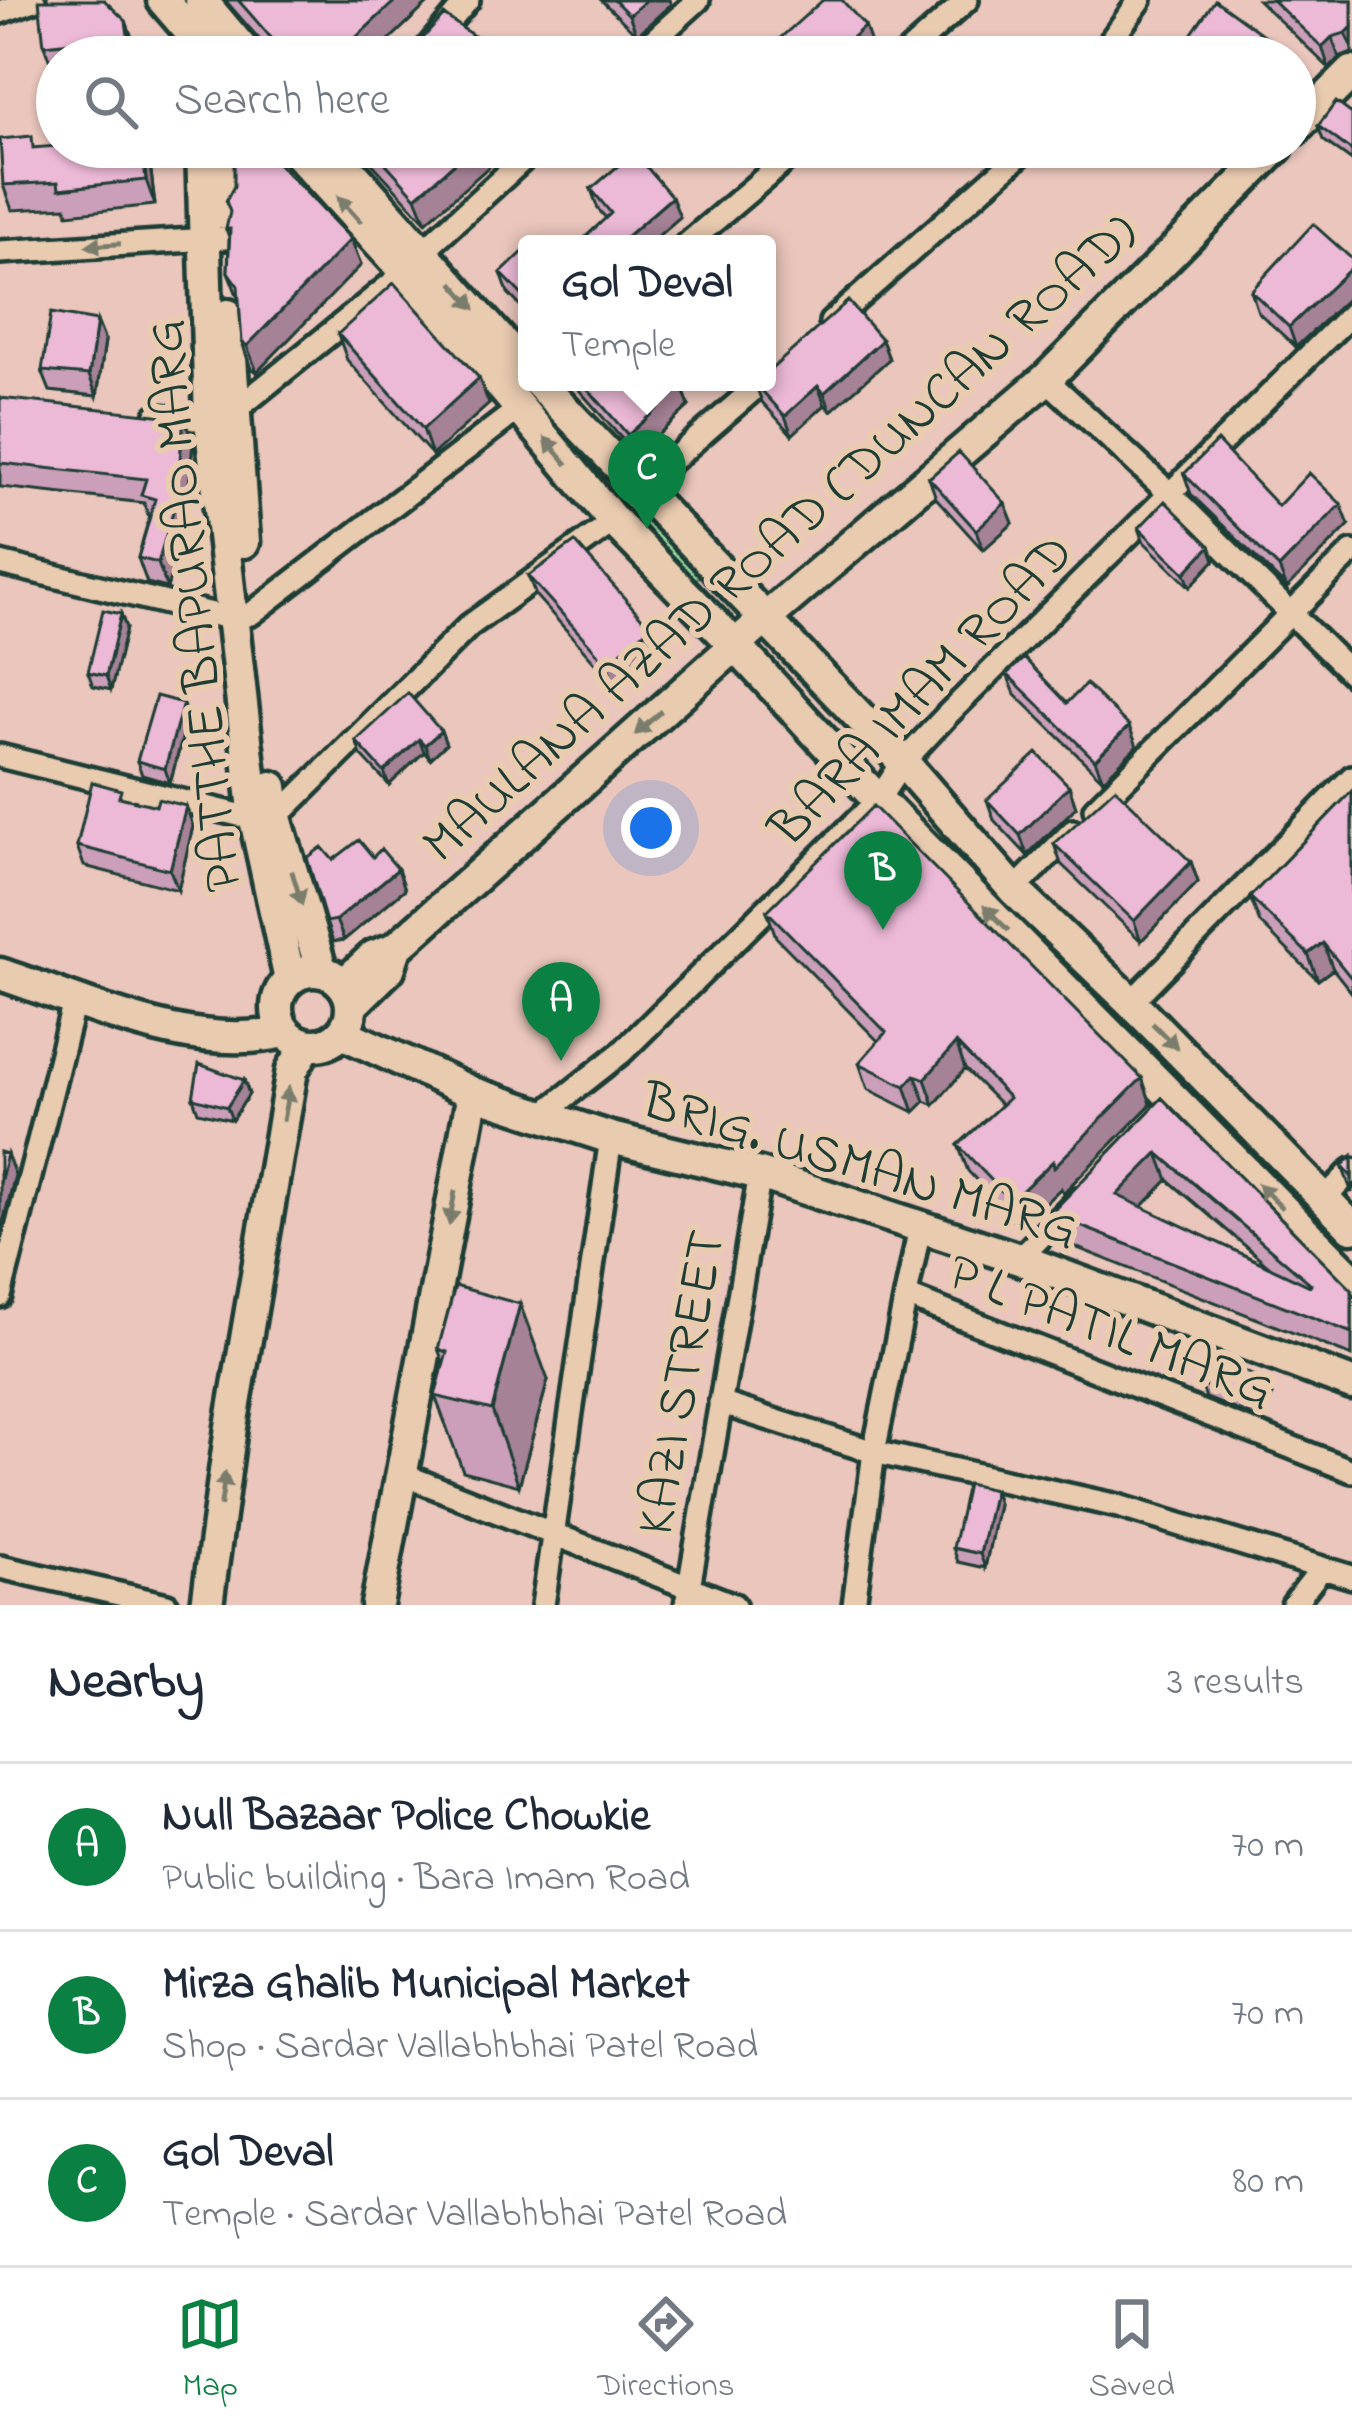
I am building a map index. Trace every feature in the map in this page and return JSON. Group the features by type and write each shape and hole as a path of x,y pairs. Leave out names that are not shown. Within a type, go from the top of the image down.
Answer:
{"street":[{"path":"0,12 34,0"},
{"path":"163,0 192,36"},
{"path":"197,0 203,36"},
{"path":"197,0 230,36"},
{"path":"438,36 468,0"},
{"path":"658,36 698,0"},
{"path":"927,36 968,0"},
{"path":"1114,36 1140,0"},
{"path":"1316,108 1352,72"},
{"name":"PATTHE BAPURAO MARG","path":"205,168 215,238 221,417 266,818 290,980"},
{"path":"0,252 215,238 222,168"},
{"path":"315,168 518,361"},
{"path":"346,168 415,261 518,382"},
{"path":"140,415 221,417 415,261 515,168"},
{"path":"698,235 776,168"},
{"path":"821,331 1005,168"},
{"name":"MAULANA AZAD ROAD (DUNCAN ROAD)","path":"340,999 374,956 396,948 735,645 1046,379 1256,168"},
{"name":"BARA IMAM ROAD","path":"542,1115 622,1052 878,800 903,763 1352,313"},
{"path":"776,370 785,362"},
{"path":"1046,379 1352,674"},
{"path":"638,489 751,391"},
{"path":"529,395 638,489 766,618 1014,890 1202,1072 1352,1227"},
{"path":"529,395 614,521 1168,1108 1352,1279"},
{"path":"0,563 242,616 529,395"},
{"path":"266,818 469,626 614,521"},
{"path":"1014,890 1352,552"},
{"path":"0,756 266,818"},
{"path":"1131,1002 1352,776"},
{"path":"0,974 196,1038 332,1041 340,999 266,818"},
{"path":"207,1605 231,1427 296,1039 277,1011 282,988 298,974 340,999"},
{"path":"0,1296 75,998"},
{"name":"BRIG. USMAN MARG","path":"340,999 473,1093 611,1138 760,1174 1019,1259 1352,1384"},
{"path":"1168,1108 1202,1072"},
{"path":"377,1605 473,1093"},
{"path":"543,1605 611,1138"},
{"path":"1326,1197 1352,1171"},
{"name":"KAZI STREET","path":"687,1596 760,1174"},
{"path":"1019,1259 1097,1180"},
{"path":"854,1605 874,1452 920,1227"},
{"name":"P L PATIL MARG","path":"906,1296 1352,1471"},
{"path":"720,1403 874,1452 1118,1506 1352,1577"},
{"path":"404,1475 551,1532 687,1596 734,1605"},
{"path":"0,1567 167,1605"},
{"path":"1293,1605 1322,1568"}],"green space":[{"path":"587,460 622,486 702,574 687,587 607,499"}],"building":[{"path":"39,0 104,0 126,21 128,36 43,36"},
{"path":"238,0 396,0 357,36 270,36"},
{"path":"614,0 646,0 629,15"},
{"path":"823,0 842,0 865,26 854,36 782,36"},
{"path":"1215,0 1265,36 1190,36"},
{"path":"1272,0 1352,0 1352,27 1346,33 1322,47 1316,36 1310,36"},
{"path":"444,15 474,36 425,36"},
{"path":"1336,102 1352,114 1352,151 1318,126"},
{"path":"32,136 36,168 145,168 146,180 59,189 58,182 3,185 0,139"},
{"path":"234,168 282,168 351,239 247,346 242,342 238,286 228,272 230,212 226,201 234,186"},
{"path":"390,168 449,168 416,197"},
{"path":"615,168 648,168 672,197 628,235 588,235 611,213 591,189"},
{"path":"1313,224 1352,259 1352,267 1289,327 1251,291"},
{"path":"518,257 518,291 501,273"},
{"path":"394,283 479,378 423,429 338,334"},
{"path":"848,301 882,340 824,393 818,386 785,416 762,391 776,391 776,365"},
{"path":"51,313 97,321 89,375 42,371"},
{"path":"590,391 676,391 628,435"},
{"path":"0,398 184,418 176,501 158,563 138,558 155,499 141,495 146,479 0,463"},
{"path":"1217,441 1278,506 1309,473 1341,504 1279,568 1184,474"},
{"path":"959,452 1005,503 976,530 929,478"},
{"path":"1165,501 1210,546 1185,573 1139,528"},
{"path":"575,542 650,627 607,664 528,576"},
{"path":"103,610 121,614 106,676 88,672"},
{"path":"1024,658 1067,703 1086,684 1129,726 1095,760 1007,674"},
{"path":"408,693 441,731 425,745 419,739 384,772 356,741"},
{"path":"156,696 183,703 165,769 137,761"},
{"path":"1037,753 1069,786 1020,835 987,800"},
{"path":"92,782 121,790 119,797 156,806 158,799 186,806 170,870 77,846"},
{"path":"1115,788 1191,862 1134,921 1054,844"},
{"path":"1352,791 1352,979 1323,943 1308,954 1250,897"},
{"path":"873,806 1142,1078 1054,1167 1053,1161 1011,1201 958,1145 1009,1098 956,1043 925,1079 915,1075 905,1086 859,1063 886,1032 767,911"},
{"path":"359,840 373,857 381,849 398,869 336,920 326,922 307,858 322,847 333,860"},
{"path":"199,1064 244,1080 227,1107 193,1098"},
{"path":"1162,1098 1352,1290 1352,1333 1060,1218 1055,1209","holes":["1158,1153 1310,1286 1117,1195"]},
{"path":"0,1152 7,1154 0,1183"},
{"path":"1352,1156 1352,1177 1342,1166"},
{"path":"455,1286 520,1304 492,1410 435,1396 447,1352 438,1349"},
{"path":"1213,1357 1267,1382 1257,1406 1201,1384"},
{"path":"967,1484 994,1490 980,1554 953,1548"}],"place":[{"name":"Gol Deval","path":"647,529"},
{"name":"Mirza Ghalib Municipal Market","path":"883,930"},
{"name":"Null Bazaar Police Chowkie","path":"561,1061"}]}
